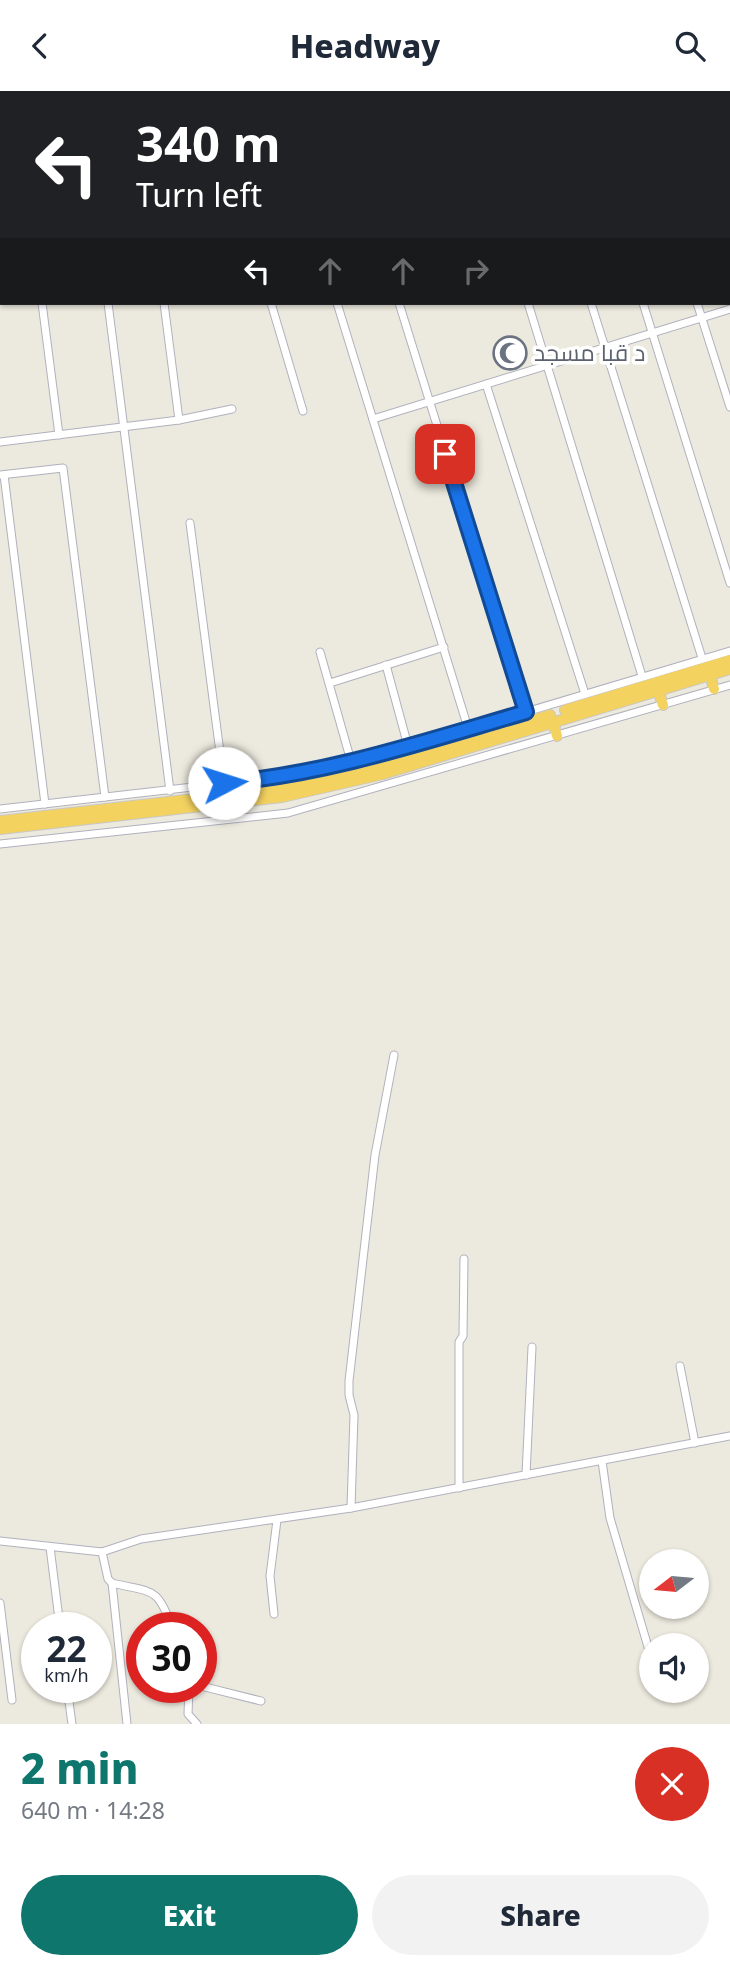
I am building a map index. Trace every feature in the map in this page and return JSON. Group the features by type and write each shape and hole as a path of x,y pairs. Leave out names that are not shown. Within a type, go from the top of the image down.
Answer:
{"highway":[{"path":"0,821 251,792 346,775 730,660"},
{"path":"0,829 282,797 359,780 730,669"},
{"path":"710,675 714,689"},
{"path":"658,691 663,705"},
{"path":"552,722 557,736"},
{"path":"411,765 414,777"},
{"path":"359,780 363,792"}],"street":[{"path":"42,305 59,435"},
{"path":"108,305 170,791"},
{"path":"164,305 179,420"},
{"path":"272,305 303,411"},
{"path":"338,305 468,729"},
{"path":"400,305 526,712"},
{"path":"529,305 642,676"},
{"path":"592,305 702,658"},
{"path":"644,305 730,583"},
{"path":"699,305 730,407"},
{"path":"373,419 730,309"},
{"path":"486,384 585,694"},
{"path":"0,442 179,420 232,409"},
{"path":"45,804 2,475 60,468 64,471 105,797"},
{"path":"190,523 224,783"},
{"path":"330,683 444,647"},
{"path":"0,809 289,776 468,729 730,650"},
{"path":"320,652 351,761"},
{"path":"386,665 408,746"},
{"path":"0,844 288,813 730,685"},
{"path":"351,1508 354,1415 349,1381 376,1155 394,1055"},
{"path":"459,1488 458,1342 463,1336 464,1259"},
{"path":"526,1475 532,1347"},
{"path":"680,1366 695,1443"},
{"path":"0,1541 102,1552 141,1539 351,1508 730,1436"},
{"path":"603,1461 610,1518 644,1633"},
{"path":"274,1614 270,1576 277,1520"},
{"path":"50,1547 58,1612"},
{"path":"102,1552 108,1579 112,1583 154,1593 163,1602 167,1612"},
{"path":"112,1583 127,1724"},
{"path":"0,1603 12,1700"},
{"path":"217,1690 261,1701"},
{"path":"69,1703 72,1724"},
{"path":"188,1703 188,1714 197,1724"}],"place":[{"name":"د قبا مسجد","path":"510,353"}],"route":[{"path":"224,783 289,776 374,757 526,712 445,454"}]}
